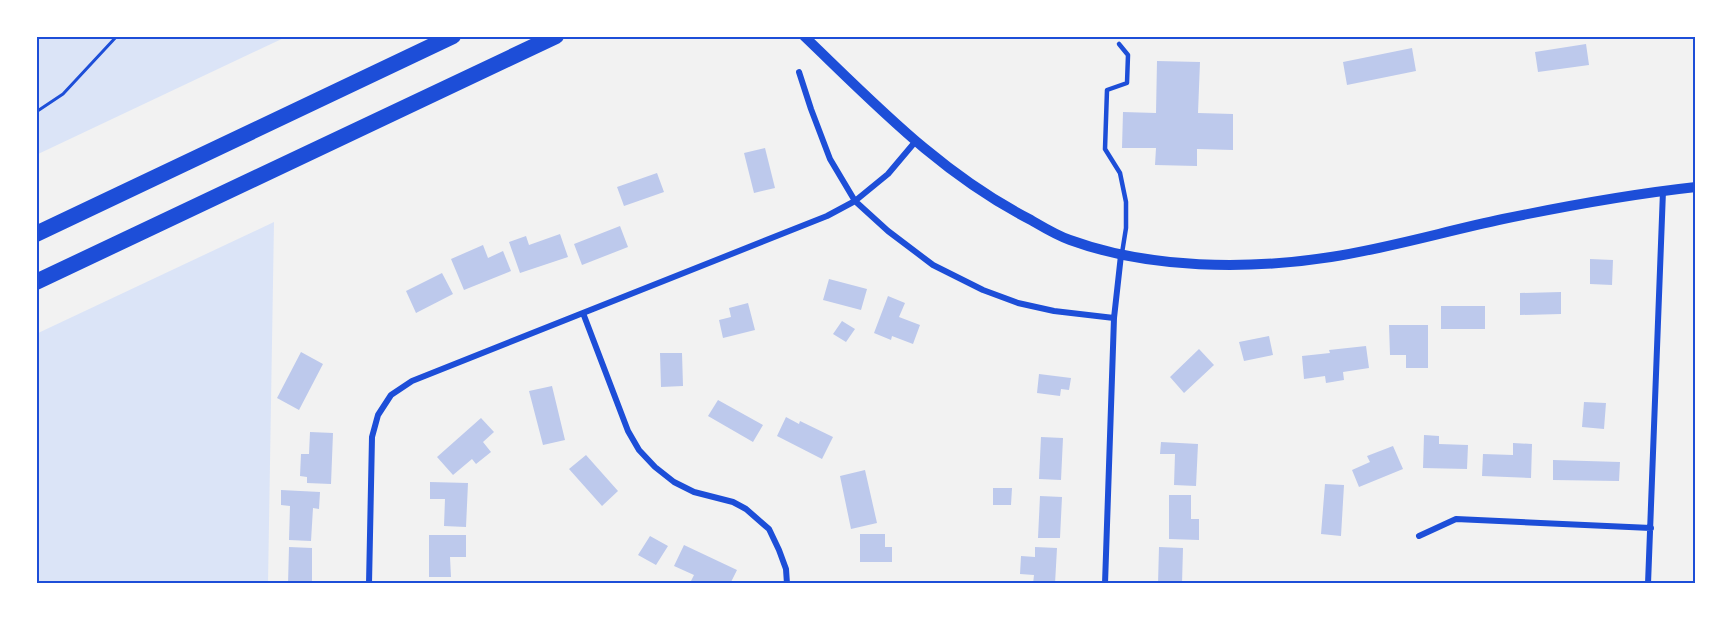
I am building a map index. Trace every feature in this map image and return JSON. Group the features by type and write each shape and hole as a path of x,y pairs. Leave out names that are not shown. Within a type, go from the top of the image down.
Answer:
{"highway":[{"path":"36,234 453,36"},
{"path":"36,282 556,36"}],"street":[{"path":"804,36 915,142 967,183 1068,240 1121,255 1196,264 1278,263 1331,257 1505,219 1696,187"},
{"path":"799,72 830,159 855,201 888,231 933,265 983,290 1018,303 1054,311 1114,318"},
{"path":"369,584 372,437 378,415 391,395 412,381 827,216 855,201 888,174 915,142"},
{"path":"1648,584 1662,191"},
{"path":"1105,584 1114,318 1121,255"},
{"path":"583,313 628,431 639,450 674,482 694,492 733,502 746,509 769,529 783,559 787,584"},
{"path":"1419,536 1456,519 1651,528"}],"lane":[{"path":"1119,44 1128,55 1127,83 1107,90 1105,149 1120,173 1126,202 1126,228 1121,255"}],"path":[{"path":"36,112 63,94 117,36"}],"shaded area":[{"path":"36,36 288,36 36,155"},
{"path":"274,222 268,584 36,584 36,334"}],"building":[{"path":"1586,44 1589,65 1538,72 1535,52"},
{"path":"1412,48 1416,71 1347,85 1343,62"},
{"path":"1157,61 1200,62 1198,113 1233,114 1233,150 1197,149 1197,166 1155,165 1156,148 1122,148 1123,112 1156,113"},
{"path":"765,148 775,188 754,193 744,153"},
{"path":"657,173 664,192 624,206 617,187"},
{"path":"620,226 628,247 582,265 574,244"},
{"path":"560,234 568,257 520,273 509,242 526,236 529,245"},
{"path":"483,245 488,258 503,251 511,271 464,290 451,259"},
{"path":"1590,259 1613,260 1612,285 1590,284"},
{"path":"442,273 453,294 416,313 406,291"},
{"path":"829,279 867,289 861,310 823,300"},
{"path":"1561,292 1561,314 1520,315 1520,293"},
{"path":"888,296 905,303 899,317 920,325 913,344 892,336 891,340 874,333"},
{"path":"748,303 755,330 723,338 719,320 731,317 729,308"},
{"path":"1441,306 1485,306 1485,329 1441,329"},
{"path":"842,321 855,329 846,342 833,334"},
{"path":"1389,325 1428,325 1428,368 1406,368 1406,355 1390,355"},
{"path":"1269,336 1273,355 1244,361 1239,342"},
{"path":"1366,346 1369,368 1343,372 1344,380 1326,383 1325,376 1304,379 1302,356"},
{"path":"1199,349 1214,365 1184,393 1170,377"},
{"path":"301,352 323,364 299,410 277,398"},
{"path":"660,353 682,353 683,386 661,387"},
{"path":"1039,374 1071,378 1069,390 1061,389 1060,396 1037,393"},
{"path":"552,386 565,440 543,445 529,391"},
{"path":"718,400 763,425 753,442 708,416"},
{"path":"1584,402 1606,403 1604,429 1582,427"},
{"path":"786,417 799,424 800,421 833,437 822,459 777,436"},
{"path":"481,418 494,432 483,442 491,452 476,464 472,459 453,475 437,457"},
{"path":"310,432 333,433 331,484 307,483 307,477 300,476 301,454 309,454"},
{"path":"1424,435 1439,436 1439,444 1468,445 1467,469 1423,468"},
{"path":"1041,437 1063,438 1061,480 1039,479"},
{"path":"1161,442 1198,444 1196,486 1174,485 1175,454 1160,454"},
{"path":"1513,443 1532,444 1531,478 1482,476 1483,454 1513,455"},
{"path":"1393,446 1403,469 1359,487 1352,470 1370,462 1367,456"},
{"path":"586,455 618,491 602,506 569,469"},
{"path":"1553,460 1620,462 1619,481 1553,480"},
{"path":"865,470 877,523 851,529 840,476"},
{"path":"430,482 468,483 466,527 444,526 445,499 430,499"},
{"path":"1325,484 1344,485 1341,536 1321,534"},
{"path":"993,488 1012,488 1011,505 993,505"},
{"path":"281,490 320,492 319,509 313,508 311,541 289,540 290,506 281,505"},
{"path":"1169,495 1191,495 1191,519 1199,519 1199,540 1169,539"},
{"path":"1040,496 1062,497 1060,538 1038,538"},
{"path":"860,534 885,534 885,547 892,547 892,562 860,562"},
{"path":"429,535 466,535 466,557 450,557 451,577 429,577"},
{"path":"650,536 668,546 656,565 638,555"},
{"path":"684,545 737,570 730,584 690,583 694,575 674,566"},
{"path":"289,547 312,548 312,584 288,584"},
{"path":"1035,547 1057,548 1055,584 1033,584 1034,575 1020,574 1021,556 1035,557"},
{"path":"1159,547 1183,548 1182,584 1158,584"}]}
